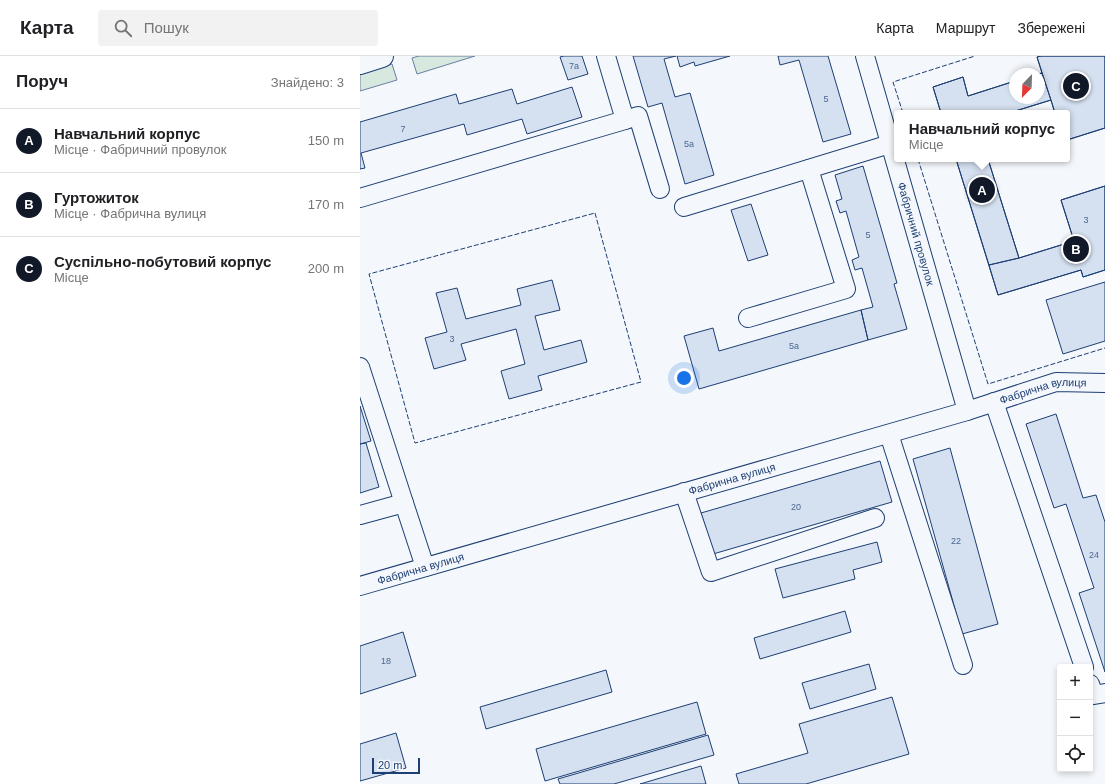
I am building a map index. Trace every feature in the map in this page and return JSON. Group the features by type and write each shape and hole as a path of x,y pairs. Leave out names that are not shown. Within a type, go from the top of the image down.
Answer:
{"main road":[{"path":"360,63 382,56"}],"street":[{"path":"606,56 625,120"},
{"name":"Фабричний провулок","path":"865,56 894,158"},
{"path":"360,198 638,116 660,188"},
{"path":"684,207 890,144"},
{"name":"Фабричний провулок","path":"895,162 967,411"},
{"path":"748,318 846,290 846,267 809,169"},
{"path":"360,367 426,566"},
{"name":"Фабрична вулиця","path":"360,586 889,434 967,411 1056,382 1105,383"},
{"path":"994,402 1083,664"},
{"path":"889,434 963,665"},
{"path":"684,492 711,572 875,518"},
{"path":"360,515 404,503"},
{"path":"1093,692 1094,695 1105,693"}],"shaded area":[{"path":"419,56 475,56 417,74 412,58"},
{"path":"392,64 397,80 360,91 360,73"}],"building":[{"path":"582,56 588,74 568,80 560,57"},
{"path":"633,56 676,56 664,59 675,97 690,93 714,175 685,184 662,103 648,107"},
{"path":"677,56 730,56 695,66 694,62 680,67"},
{"path":"778,56 828,56 851,134 823,142 799,60 780,65"},
{"path":"1041,56 1105,56 1105,128 1070,139 1070,110 1054,110 1051,100 1045,102 1045,68 1040,68 1037,57"},
{"path":"1041,56 1105,56 1105,128 1070,139 1070,110 1054,110 1045,82 1045,68 1041,68 1037,57"},
{"path":"963,77 968,96 1009,83 1009,104 1038,104 1019,110 940,110 933,87"},
{"path":"963,77 968,96 1009,83 1009,104 1038,104 1019,110 940,110 933,87"},
{"path":"1045,82 1051,100 1045,102"},
{"path":"572,87 582,117 527,134 522,119 467,135 464,124 361,153 365,168 360,169 360,122 456,94 459,104 512,89 517,104"},
{"path":"957,162 989,162 1019,258 1074,241 1061,200 1105,186 1105,270 1083,277 1081,270 998,295"},
{"path":"957,162 989,162 1019,258 989,265"},
{"path":"863,166 897,283 894,284 907,329 868,340 861,310 873,307 862,268 855,270 852,260 859,257 846,211 840,213 836,201 842,199 835,175"},
{"path":"1105,186 1105,270 1083,277 1081,270 998,295 989,265 1019,258 1074,241 1061,200"},
{"path":"751,204 768,255 748,261 731,210"},
{"path":"552,280 560,310 535,316 544,350 581,340 587,362 538,376 542,390 509,399 501,371 525,364 516,329 461,344 466,360 434,369 425,338 447,332 436,293 457,288 466,319 521,305 517,289"},
{"path":"1105,282 1105,341 1063,354 1046,300"},
{"path":"861,310 868,340 699,389 684,336 713,328 719,351"},
{"path":"360,406 371,441 360,444"},
{"path":"1056,414 1083,498 1096,495 1105,522 1105,672 1079,593 1094,588 1066,504 1054,508 1026,424"},
{"path":"366,443 379,487 360,493 360,444"},
{"path":"950,448 998,624 962,634 913,459"},
{"path":"880,461 892,502 713,554 701,513"},
{"path":"877,542 882,562 853,570 855,579 783,598 775,569"},
{"path":"845,611 851,632 760,659 754,638"},
{"path":"403,632 416,676 360,694 360,646"},
{"path":"869,664 876,689 810,709 802,683"},
{"path":"606,670 612,692 486,729 480,707"},
{"path":"892,697 909,754 806,784 739,784 736,774 808,753 799,724"},
{"path":"697,702 706,734 545,781 536,749"},
{"path":"396,733 406,768 360,781 360,744"},
{"path":"708,735 714,755 614,784 560,784 558,779"},
{"path":"701,766 706,784 640,784"}],"fence":[{"path":"902,110 893,82 975,56"},
{"path":"919,162 988,384 1105,348"},
{"path":"595,213 641,382 415,443 369,274 595,213"}],"place":[{"name":"Суспільно-побутовий корпус","path":"1076,86"},
{"name":"Навчальний корпус","path":"982,190"},
{"name":"Гуртожиток","path":"1076,249"}]}
